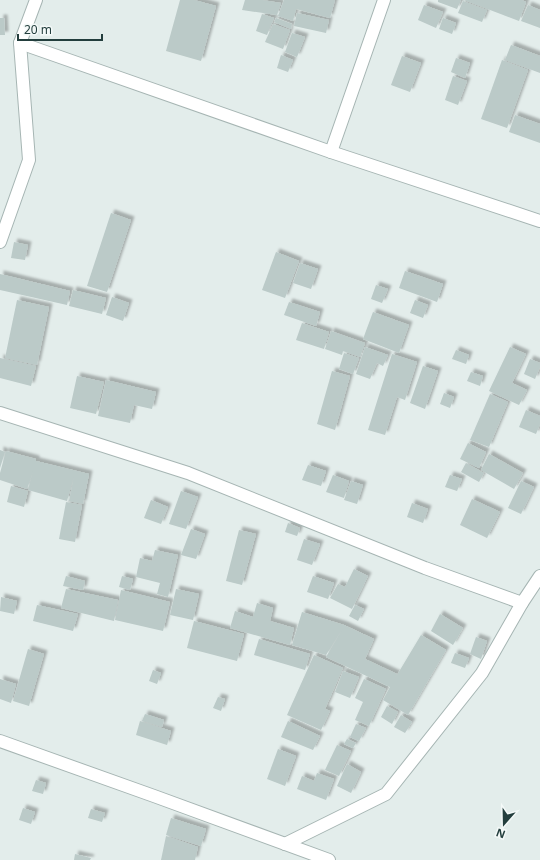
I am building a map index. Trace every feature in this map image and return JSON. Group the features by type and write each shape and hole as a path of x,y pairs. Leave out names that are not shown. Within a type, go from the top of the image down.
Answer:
{"street":[{"path":"0,242 30,160 20,43 36,0"},
{"path":"331,152 384,0"},
{"path":"20,43 331,152 540,221"},
{"path":"0,413 188,474 425,568 522,603"},
{"path":"285,844 386,794 482,673 522,603 540,576"},
{"path":"0,741 329,860"}],"building":[{"path":"180,0 194,0 216,6 201,61 166,51"},
{"path":"245,0 262,0 281,3 277,15 242,10"},
{"path":"284,0 335,0 330,18 296,9 293,21 278,16"},
{"path":"438,0 461,0 457,9 438,2"},
{"path":"464,0 522,0 526,2 519,21"},
{"path":"463,1 487,10 482,22 458,13"},
{"path":"424,5 443,12 436,28 418,20"},
{"path":"528,5 540,10 540,28 521,21"},
{"path":"297,13 329,20 326,33 294,26"},
{"path":"262,14 274,18 267,35 256,31"},
{"path":"0,18 4,18 5,35 0,35"},
{"path":"276,18 292,24 291,29 274,22"},
{"path":"443,18 456,23 452,34 439,29"},
{"path":"273,24 290,30 283,49 265,42"},
{"path":"292,33 305,37 297,57 285,52"},
{"path":"511,45 540,56 540,73 505,60"},
{"path":"281,55 293,60 288,72 277,68"},
{"path":"402,56 421,63 410,92 391,85"},
{"path":"456,58 470,63 465,78 451,72"},
{"path":"502,60 528,70 507,128 481,119"},
{"path":"453,76 467,81 458,105 445,100"},
{"path":"515,115 540,124 540,143 509,132"},
{"path":"111,213 131,220 107,292 87,286"},
{"path":"14,242 28,245 25,260 11,258"},
{"path":"276,252 299,261 285,298 262,290"},
{"path":"300,263 318,269 311,289 293,283"},
{"path":"405,271 443,284 437,302 399,288"},
{"path":"0,274 70,291 67,305 0,290"},
{"path":"376,285 388,289 382,303 371,299"},
{"path":"73,290 106,298 102,314 69,306"},
{"path":"112,297 129,303 123,321 106,315"},
{"path":"17,300 49,307 37,365 5,358"},
{"path":"415,300 428,305 423,318 410,313"},
{"path":"289,302 320,312 316,326 284,315"},
{"path":"373,312 409,325 399,353 363,339"},
{"path":"302,323 329,332 324,349 296,340"},
{"path":"331,331 365,343 360,357 343,351 342,355 325,349"},
{"path":"365,347 388,355 383,366 377,363 370,379 356,374"},
{"path":"510,347 526,354 512,383 527,390 519,405 489,391"},
{"path":"456,350 469,355 466,364 452,359"},
{"path":"344,353 359,358 353,374 339,369"},
{"path":"392,354 417,362 405,400 397,397 385,435 368,430"},
{"path":"0,358 36,366 31,386 0,378"},
{"path":"530,359 540,363 535,379 524,374"},
{"path":"423,366 438,371 425,409 410,403"},
{"path":"332,371 350,376 335,430 317,424"},
{"path":"471,372 483,376 480,386 467,381"},
{"path":"77,376 104,382 96,414 70,408"},
{"path":"106,380 156,392 152,409 134,405 130,423 98,416"},
{"path":"444,393 454,397 450,408 440,404"},
{"path":"490,394 508,402 489,447 470,440"},
{"path":"526,410 540,416 540,424 536,434 519,427"},
{"path":"468,443 486,452 479,468 460,459"},
{"path":"0,450 5,452 0,468"},
{"path":"6,451 36,459 36,461 89,474 83,504 69,501 74,476 67,501 28,490 33,471 27,489 0,480 0,473"},
{"path":"489,454 523,473 514,489 481,470"},
{"path":"466,463 484,473 479,482 461,472"},
{"path":"308,465 326,471 321,486 302,480"},
{"path":"333,475 349,481 344,498 326,492"},
{"path":"450,475 462,479 457,491 445,487"},
{"path":"351,481 363,485 357,504 344,500"},
{"path":"521,481 534,487 521,514 508,508"},
{"path":"11,486 28,491 24,507 7,502"},
{"path":"181,491 198,497 186,529 169,524"},
{"path":"472,499 500,512 487,538 460,525"},
{"path":"151,500 168,507 161,524 144,518"},
{"path":"66,502 82,505 75,542 59,539"},
{"path":"412,503 428,509 423,523 407,517"},
{"path":"288,523 300,528 297,536 285,532"},
{"path":"191,529 205,534 196,559 181,555"},
{"path":"239,530 256,534 242,585 226,581"},
{"path":"304,539 320,544 312,565 297,560"},
{"path":"155,550 178,555 168,597 157,594 160,583 136,577 140,558 152,561"},
{"path":"354,569 368,576 352,609 330,598 338,584 345,587"},
{"path":"66,576 85,581 83,590 63,586"},
{"path":"122,576 133,579 130,590 119,587"},
{"path":"313,576 334,583 328,599 307,592"},
{"path":"66,589 118,600 114,621 61,608"},
{"path":"176,589 199,594 193,620 170,615"},
{"path":"121,590 170,602 163,631 115,620"},
{"path":"1,597 17,601 14,614 0,611"},
{"path":"257,603 273,608 270,621 294,628 290,645 230,628 235,611 253,617"},
{"path":"37,605 78,614 73,631 33,621"},
{"path":"355,605 364,609 358,621 349,616"},
{"path":"302,612 344,625 374,639 365,659 397,674 394,680 421,635 446,650 408,715 383,700 390,687 326,657 343,628 326,655 292,645"},
{"path":"440,614 463,628 453,645 431,631"},
{"path":"194,621 244,634 237,661 187,648"},
{"path":"476,637 487,641 481,659 470,654"},
{"path":"259,639 310,654 305,670 254,655"},
{"path":"28,649 44,654 29,706 13,701"},
{"path":"455,653 469,658 465,668 451,663"},
{"path":"314,655 343,668 325,709 330,711 321,730 287,715"},
{"path":"153,670 161,673 157,684 149,681"},
{"path":"343,671 359,677 350,698 335,692"},
{"path":"0,679 16,684 11,703 0,699"},
{"path":"364,679 386,689 369,726 355,720 363,702 355,698"},
{"path":"218,697 225,699 221,711 213,708"},
{"path":"387,706 398,712 392,724 381,717"},
{"path":"145,714 164,720 162,727 142,721"},
{"path":"401,715 412,722 405,733 394,727"},
{"path":"140,721 171,731 167,745 136,735"},
{"path":"288,721 320,736 313,750 281,737"},
{"path":"356,724 366,728 359,741 350,737"},
{"path":"347,739 356,743 353,748 344,744"},
{"path":"337,745 351,751 339,776 325,770"},
{"path":"278,749 296,756 285,786 267,779"},
{"path":"347,764 361,772 351,793 337,786"},
{"path":"317,773 334,779 326,800 297,789 302,776 314,781"},
{"path":"36,780 46,783 43,794 32,791"},
{"path":"23,808 35,812 31,824 19,820"},
{"path":"91,809 105,813 102,822 88,818"},
{"path":"171,818 206,829 201,846 166,835"},
{"path":"166,836 198,847 195,860 161,860"},
{"path":"75,854 91,858 90,860 74,860"}]}
